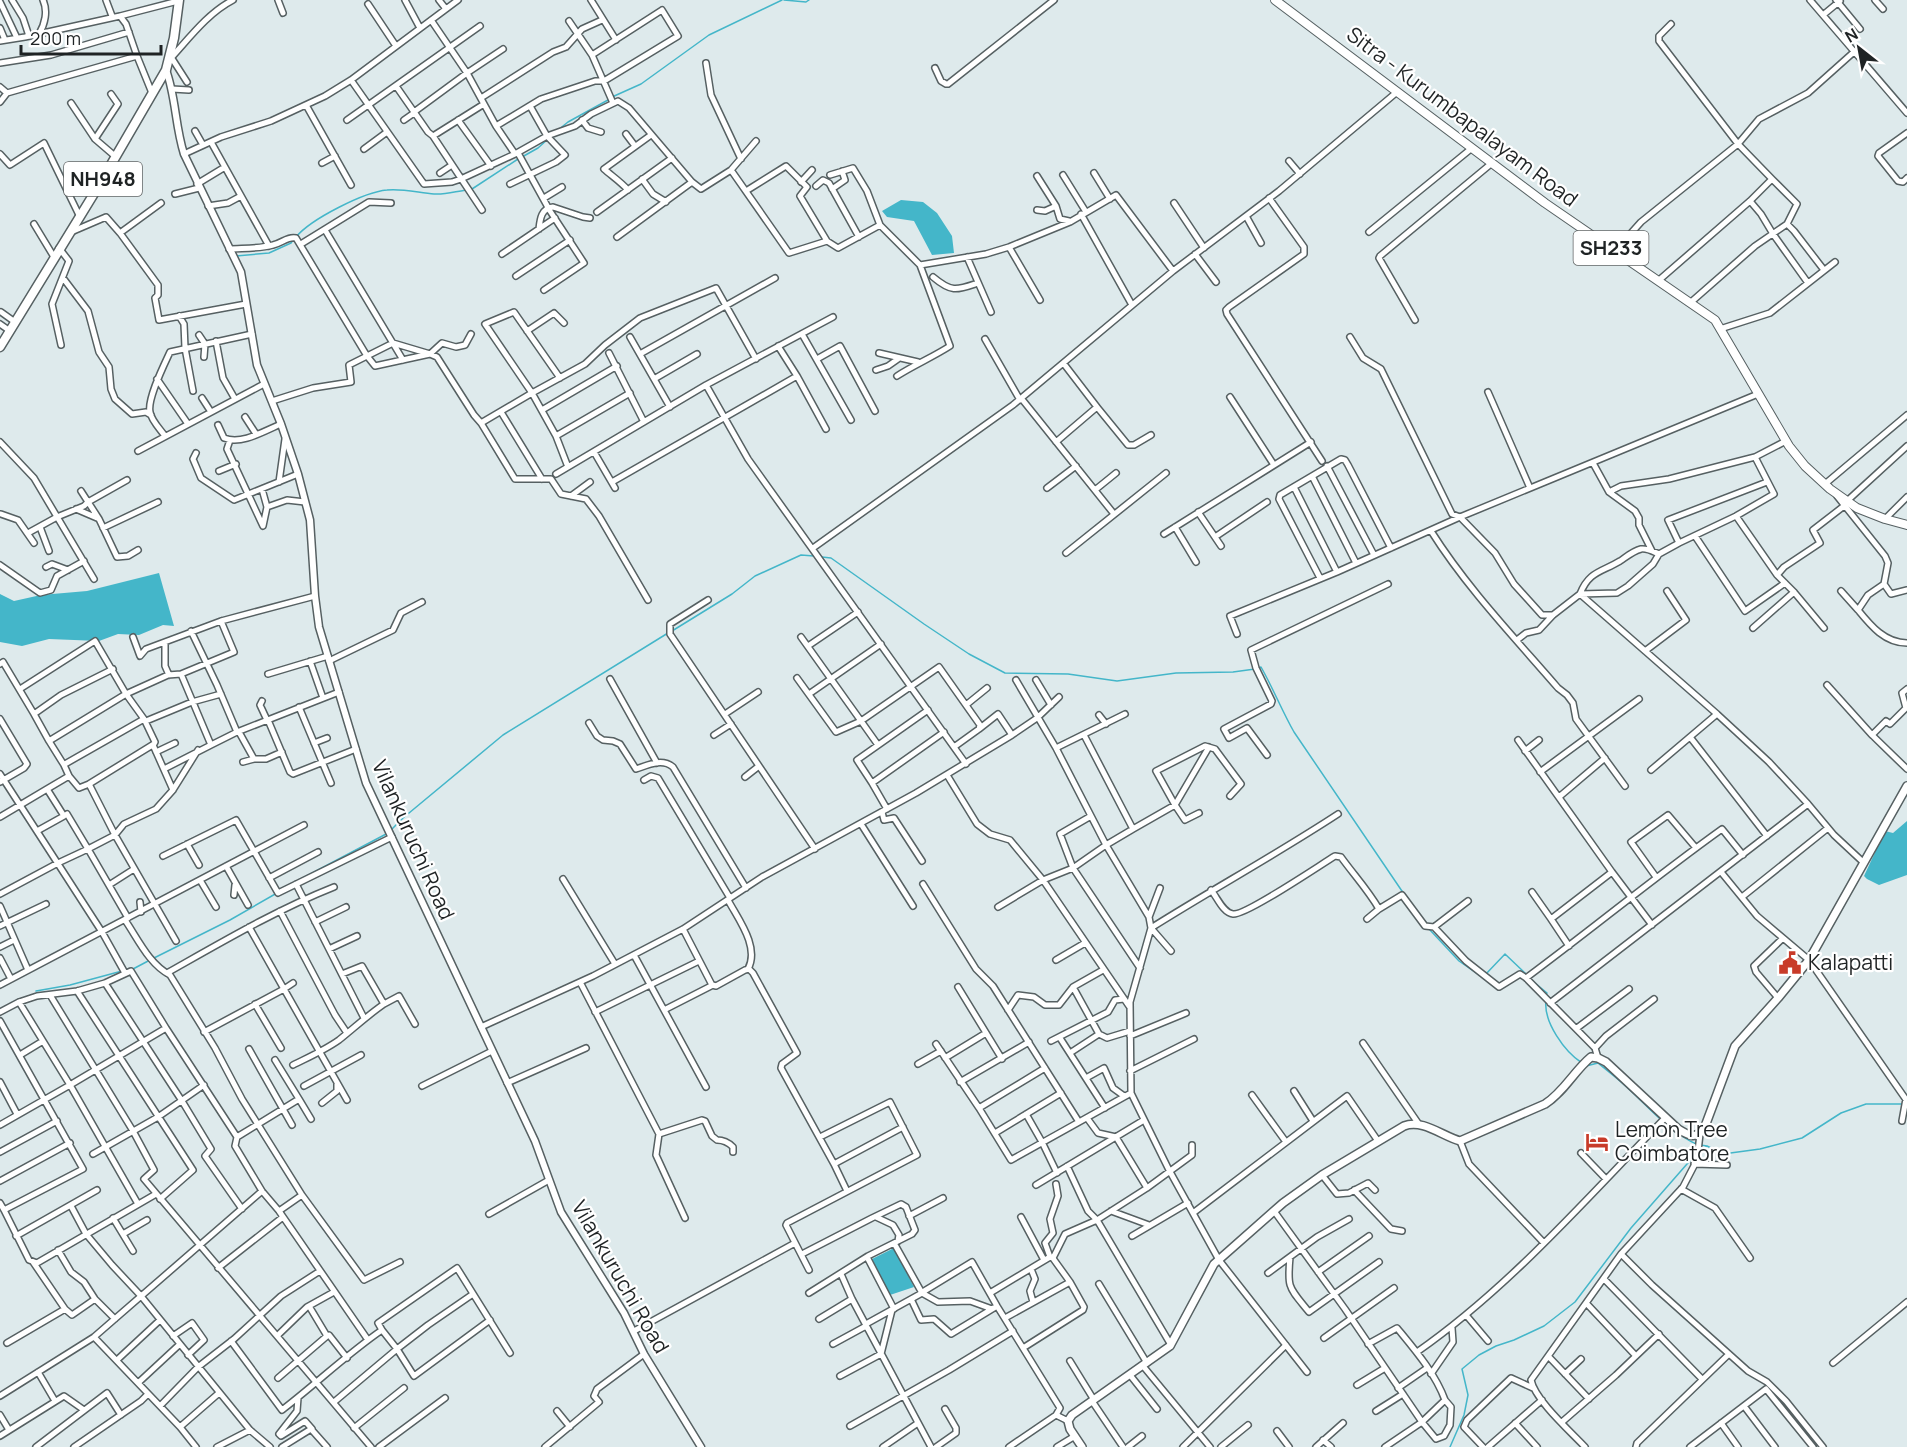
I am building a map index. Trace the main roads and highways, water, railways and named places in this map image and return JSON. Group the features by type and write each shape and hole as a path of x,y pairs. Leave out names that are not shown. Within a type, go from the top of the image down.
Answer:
{"highway":[{"name":"NH948","path":"0,347 116,157 166,69 174,38 178,0"}],"main road":[{"name":"Sitra - Kurumbapalayam Road","path":"1275,0 1492,163 1715,321 1786,441 1805,466 1845,503 1907,525"},
{"path":"1082,1447 1070,1429 1068,1421 1072,1415 1171,1345 1214,1264 1274,1211 1322,1175 1404,1126 1418,1123 1450,1138 1460,1140 1553,1099 1591,1057 1606,1062 1662,1120 1691,1137 1700,1137 1735,1046 1809,960 1907,786"}],"water":[{"path":"901,200 923,202 937,213 952,236 954,253 932,255 914,221 887,217 882,211"},
{"path":"159,573 174,626 163,625 139,635 118,634 99,641 49,639 22,646 0,642 0,594 14,601 41,595 87,591"},
{"path":"1907,821 1907,875 1879,885 1867,879 1864,876 1885,831 1893,833"},
{"path":"894,1248 914,1287 890,1295 872,1259"}],"waterway":[{"path":"612,97 641,84 709,35 782,0"},
{"path":"784,0 806,2 809,0"},
{"path":"558,130 608,100"},
{"path":"522,157 548,139"},
{"path":"472,189 518,159"},
{"path":"296,237 325,215 352,201 377,192 398,190 438,194 467,190"},
{"path":"236,256 269,253 293,240"},
{"path":"672,631 732,594 755,576 801,555 814,556"},
{"path":"822,557 831,558 969,654 1005,673 1068,674 1117,681 1176,673 1233,672 1255,669"},
{"path":"391,830 503,735 668,633"},
{"path":"1259,668 1261,667 1294,732 1406,897"},
{"path":"299,880 388,833"},
{"path":"154,958 230,920 277,893"},
{"path":"1430,930 1459,961 1482,977"},
{"path":"1485,975 1505,954 1526,974"},
{"path":"133,969 150,960"},
{"path":"36,991 70,985 122,971"},
{"path":"1529,978 1547,993 1546,995"},
{"path":"1546,1000 1548,1018 1556,1036 1582,1063"},
{"path":"1586,1066 1598,1063 1669,1127 1696,1144"},
{"path":"1700,1151 1707,1146 1723,1154 1760,1149 1802,1138 1841,1113 1866,1104 1903,1104"},
{"path":"1700,1145 1707,1146"},
{"path":"1450,1447 1464,1415 1468,1395 1462,1369 1479,1355 1496,1346 1544,1326 1575,1302 1631,1228 1694,1156"}],"place":[{"name":"Kalapatti","path":"1790,963"},
{"name":"Lemon Tree Coimbatore","path":"1597,1142"}]}
